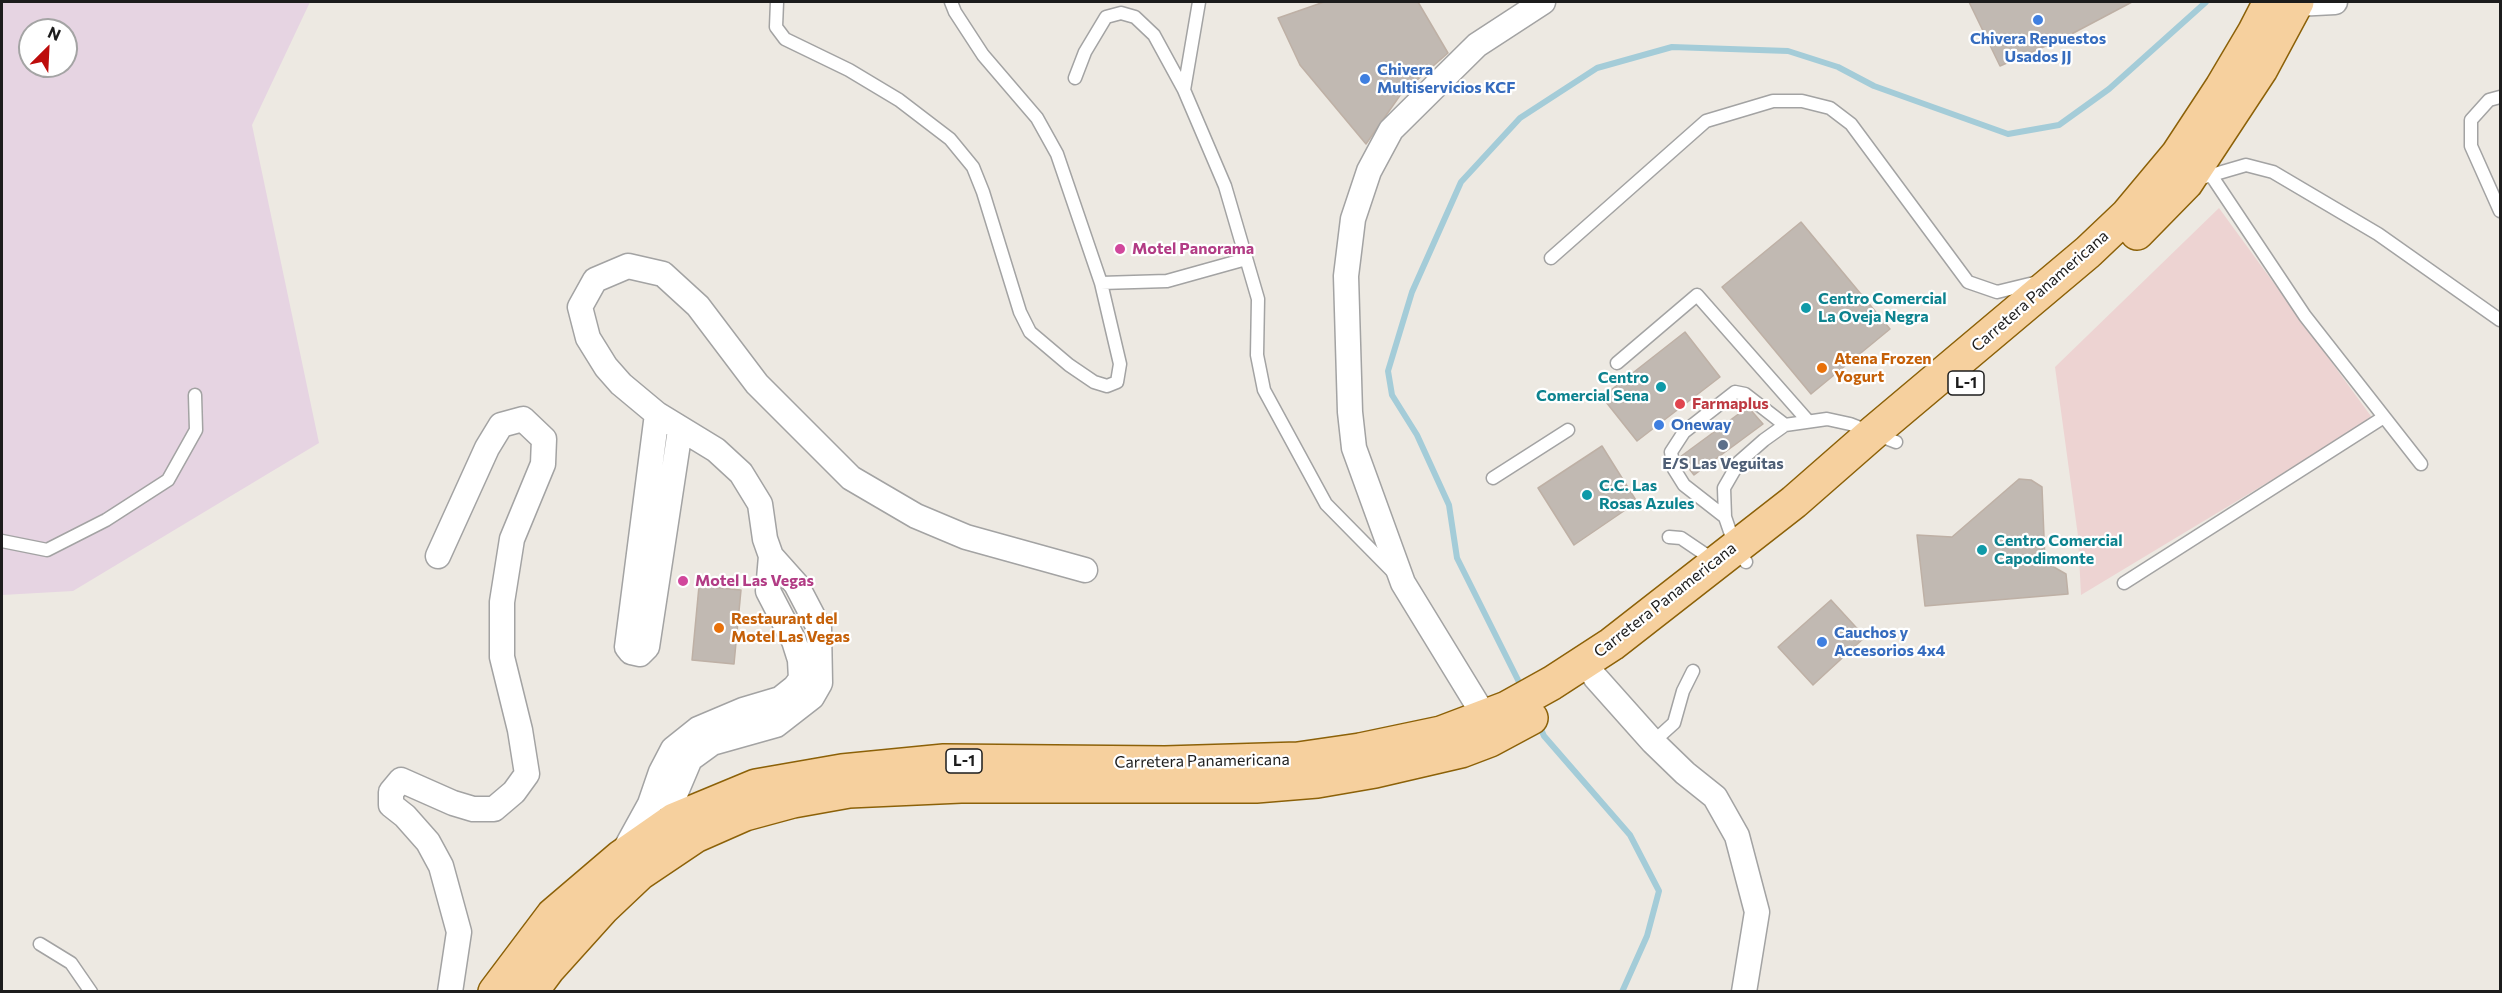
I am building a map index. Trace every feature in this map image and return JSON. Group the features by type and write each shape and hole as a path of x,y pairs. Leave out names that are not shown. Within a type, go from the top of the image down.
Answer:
{"main road":[{"name":"Carretera Panamericana","path":"1885,437 2107,263 2198,179 2260,69 2287,2"},
{"name":"Carretera Panamericana","path":"1558,691 1731,547 1805,520 1885,437 2127,215 2178,154 2233,69 2287,2"},
{"name":"Carretera Panamericana","path":"495,992 553,915 621,857 674,820 756,786 842,771 944,761 1154,763 1298,759 1360,750 1441,733 1503,717 1558,691 1596,677 1644,642 1731,547"},
{"name":"Carretera Panamericana","path":"531,992 548,969 603,908 640,873 695,836 745,814 793,801 849,791 961,786 1256,786 1317,780 1375,771 1461,751 1490,740 1503,717"}],"street":[{"path":"1503,717 1403,583 1354,448 1350,412 1346,276 1353,219 1369,171 1391,130 1477,45 1543,2"},
{"path":"2287,2 2335,2"},
{"path":"674,820 673,806 676,792 690,759 712,743 776,725 812,697 820,683 819,628 796,584 771,556 765,539 760,504 741,473 716,450 657,414 621,384 606,367 588,338 580,307 595,280 628,266 663,274 698,306 757,384 851,478 916,516 966,537 1085,570"},
{"path":"657,414 627,647 631,652 640,654 647,647 680,430"},
{"path":"438,556 487,448 501,425 523,419 544,439 543,464 512,539 502,602 502,657 520,730 527,774 514,792 495,809 473,809 463,806 402,780 391,792 391,805 405,816 428,842 441,866 459,932 450,992"},
{"path":"621,857 650,804 661,772 673,749 698,729 743,710 780,699 801,679 800,660 794,641 768,591 771,556"},
{"path":"1596,677 1653,742 1684,773 1715,797 1737,836 1757,912 1744,992"}],"lane":[{"path":"777,2 776,27 785,39 849,70 899,100 950,139 973,167 983,192 1020,312 1030,332 1069,365 1094,382 1107,386 1117,382 1120,364 1101,283 1057,154 1037,118 983,55 951,2"},
{"path":"1184,90 1199,2"},
{"path":"1075,78 1085,52 1106,17 1121,13 1135,17 1154,35 1184,90 1225,186 1258,299 1257,355 1264,390 1326,504 1403,583"},
{"path":"2500,97 2489,100 2471,120 2471,146 2500,211"},
{"path":"1551,258 1706,121 1773,101 1802,101 1830,108 1851,124 1968,282 1997,292 2060,276"},
{"path":"2421,464 2198,179 2246,165 2273,172 2378,234 2500,320"},
{"path":"1101,283 1167,281 1246,259"},
{"path":"1617,363 1696,295 1808,421"},
{"path":"1731,547 1684,485 1674,468 1671,452 1684,432 1735,392 1745,394 1785,425"},
{"path":"2,541 47,550 106,520 168,480 196,430 195,395"},
{"path":"2124,584 2384,417"},
{"path":"1731,547 1724,488 1739,462 1785,425 1827,419 1850,424 1885,437"},
{"path":"1493,478 1568,430"},
{"path":"1669,537 1731,547"},
{"path":"1653,742 1674,723 1683,691 1693,671"},
{"path":"40,944 71,963 91,992"}],"shaded area":[{"path":"2,2 310,2 252,125 319,443 73,591 2,595"},
{"path":"2219,208 2373,419 2081,595 2078,536 2055,367"}],"building":[{"name":"Chivera Multiservicios KCF","path":"1324,2 1418,2 1448,53 1401,94 1366,144 1300,65 1278,18"},
{"name":"Chivera Repuestos Usados JJ","path":"1969,2 2132,2 2064,38 2000,66"},
{"name":"Centro Comercial La Oveja Negra","path":"1801,222 1890,329 1811,394 1722,287"},
{"name":"Centro Comercial Sena","path":"1685,332 1720,377 1637,441 1602,397"},
{"path":"1748,407 1763,424 1694,475 1680,457"},
{"name":"C.C. Las Rosas Azules","path":"1602,446 1637,502 1574,545 1538,488"},
{"name":"Centro Comercial Capodimonte","path":"2019,479 2031,480 2042,487 2045,562 2066,574 2068,594 1925,606 1917,535 1952,537"},
{"path":"699,586 741,590 734,664 692,660"},
{"name":"Cauchos y Accesorios 4x4","path":"1831,600 1865,637 1813,685 1778,647"}],"waterway":[{"path":"1522,688 1457,558 1449,505 1417,435 1392,395 1388,371 1412,292 1461,182 1520,118 1597,68 1672,47 1788,51 1838,67 1874,86 2008,134 2059,125 2109,89 2206,2"},
{"path":"1539,725 1544,736 1630,835 1659,891 1647,936 1622,992"}],"place":[{"name":"Chivera Repuestos Usados JJ","path":"2038,20"},
{"name":"Chivera Multiservicios KCF","path":"1365,79"},
{"name":"Motel Panorama","path":"1120,249"},
{"name":"Centro Comercial La Oveja Negra","path":"1806,308"},
{"name":"Atena Frozen Yogurt","path":"1822,368"},
{"name":"Centro Comercial Sena","path":"1661,387"},
{"name":"Farmaplus","path":"1680,404"},
{"name":"Oneway","path":"1659,425"},
{"name":"E/S Las Veguitas","path":"1723,445"},
{"name":"C.C. Las Rosas Azules","path":"1587,495"},
{"name":"Centro Comercial Capodimonte","path":"1982,550"},
{"name":"Motel Las Vegas","path":"683,581"},
{"name":"Restaurant del Motel Las Vegas","path":"719,628"},
{"name":"Cauchos y Accesorios 4x4","path":"1822,642"}]}
